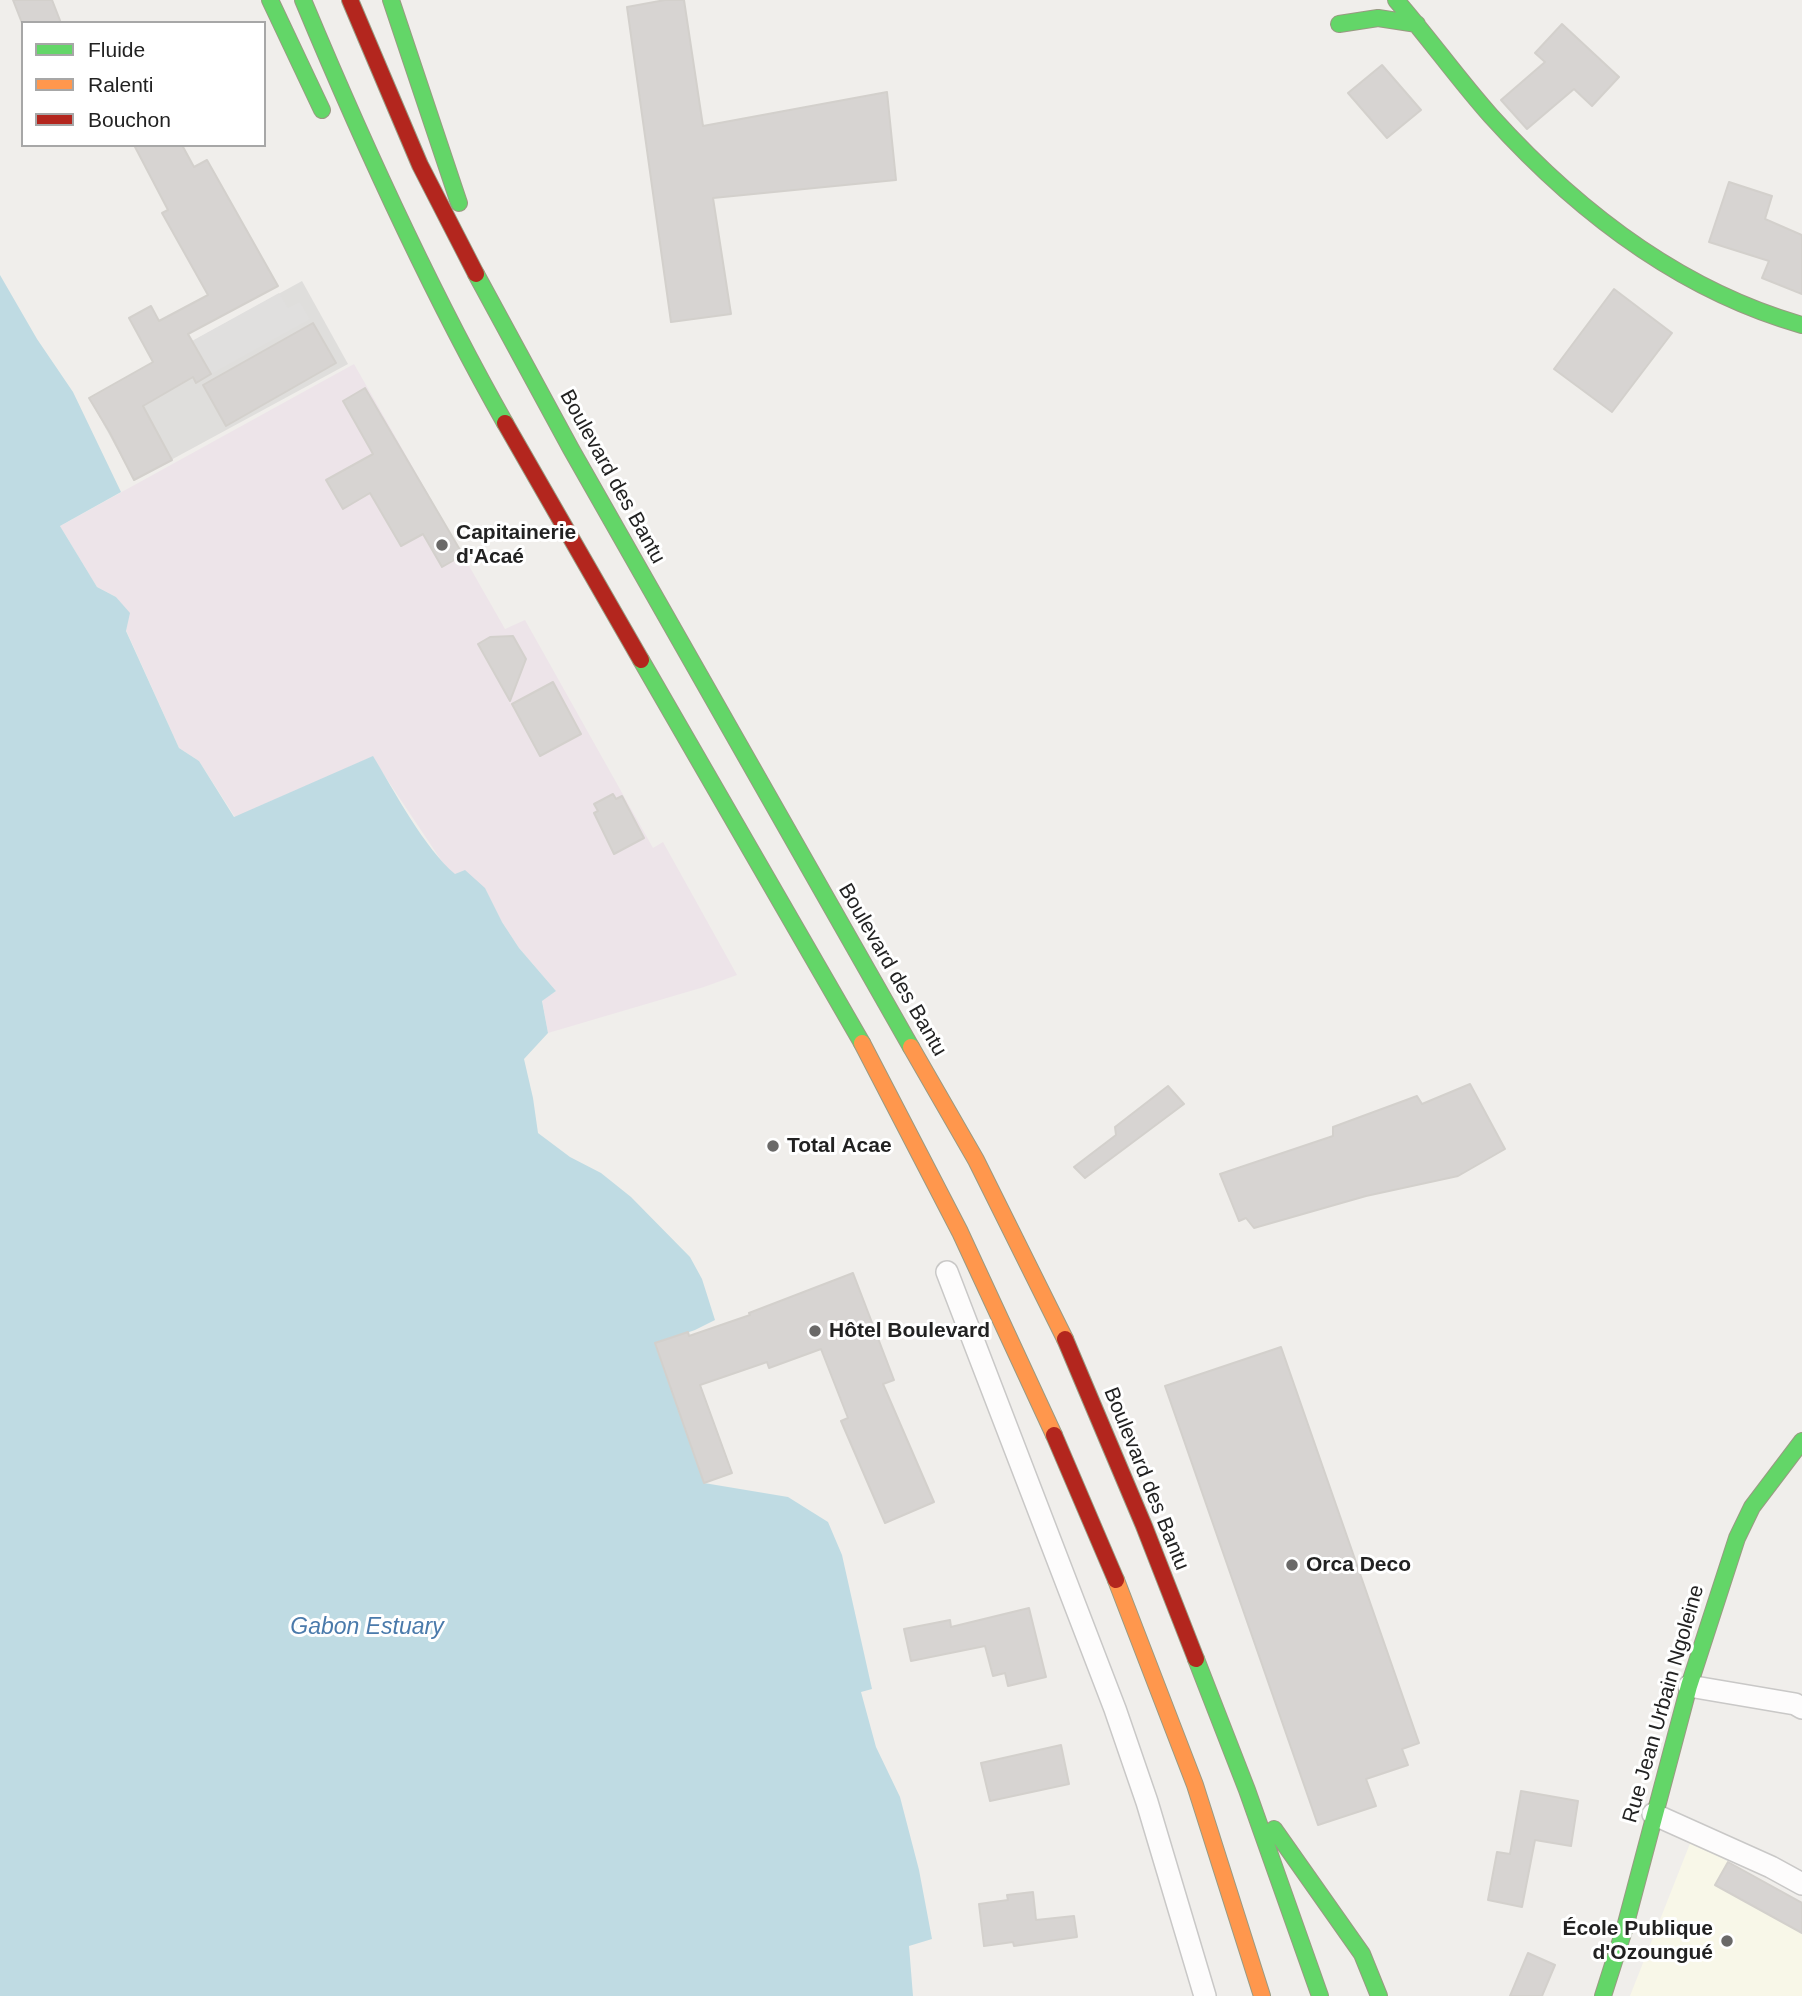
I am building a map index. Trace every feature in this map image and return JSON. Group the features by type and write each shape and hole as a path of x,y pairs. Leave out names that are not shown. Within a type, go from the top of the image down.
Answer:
{"main road":[{"path":"270,0 328,124"},
{"path":"303,0 356,128 472,365 846,1013 965,1244 1067,1463 1126,1605 1195,1785 1262,1996"},
{"name":"Boulevard des Bantu","path":"350,0 420,165 492,303 571,449 976,1160 1061,1330 1144,1526 1247,1790 1320,1996"},
{"path":"391,0 492,303"},
{"path":"1396,0 1489,114 1568,193 1613,231 1661,264 1698,283 1743,304 1802,325"},
{"path":"1348,8 1339,24 1374,16 1392,16 1417,24"},
{"path":"393,243 453,346 472,365"},
{"name":"Rue Jean Urbain Ngoleine","path":"1603,1996 1625,1927 1689,1686 1737,1538 1752,1507 1802,1441"},
{"path":"1247,1790 1362,1954 1379,1996"}],"street":[{"path":"947,1272 1115,1709 1147,1802 1205,1996"},
{"path":"1689,1686 1795,1704 1802,1708"},
{"path":"1653,1814 1771,1867 1802,1884"}],"shaded area":[{"path":"302,281 348,364 134,480 89,398"},
{"path":"279,293 288,308 300,302 310,319 211,374 192,341"},
{"path":"354,364 505,629 525,620 653,848 663,842 737,975 548,1033 542,1000 556,991 519,948 502,922 445,866 372,757 235,817 199,761 179,748 126,630 129,614 116,597 97,587 60,526"},
{"name":"École Publique d'Ozoungué","path":"1691,1841 1802,1903 1802,1996 1630,1996"}],"water":[{"name":"Gabon Estuary","path":"0,275 37,339 73,392 121,492 60,526 97,587 116,597 130,613 126,631 179,748 199,761 234,817 373,756 432,850 455,874 465,870 485,888 519,948 556,991 542,1001 548,1033 524,1059 538,1133 570,1157 601,1173 631,1197 690,1257 702,1279 715,1320 655,1344 704,1483 788,1497 828,1522 842,1555 872,1689 861,1692 876,1747 900,1797 919,1870 932,1939 909,1946 913,1996 0,1996"}],"building":[{"path":"13,0 52,0 60,21 21,21"},
{"path":"665,0 684,0 703,126 887,92 896,180 713,198 731,314 671,322 627,7"},
{"path":"1562,24 1619,77 1592,106 1574,89 1527,129 1501,100 1545,62 1535,53"},
{"path":"1382,65 1421,110 1387,138 1348,93"},
{"path":"135,147 183,147 194,167 207,160 278,286 188,334 211,374 196,383 193,377 143,406 172,460 134,480 89,398 153,362 129,318 151,306 159,321 208,295 162,213 168,210"},
{"path":"1729,182 1772,196 1765,219 1802,235 1802,294 1762,278 1769,261 1709,242"},
{"path":"1614,289 1672,333 1612,412 1554,369"},
{"path":"313,323 336,363 226,426 203,385"},
{"path":"365,388 463,555 442,567 423,534 401,546 370,493 343,509 326,480 373,454 343,401"},
{"path":"513,636 526,659 510,701 478,644 490,637"},
{"path":"553,682 581,734 540,756 512,704"},
{"path":"613,794 616,799 622,796 644,838 614,854 594,813 598,811 594,804"},
{"path":"1470,1084 1505,1149 1458,1176 1366,1196 1254,1228 1246,1218 1239,1221 1220,1174 1333,1136 1333,1127 1417,1096 1422,1104"},
{"path":"1168,1086 1184,1104 1085,1178 1074,1167 1116,1135 1115,1127"},
{"path":"853,1273 894,1380 883,1384 934,1502 885,1523 841,1421 848,1418 821,1349 769,1368 767,1362 700,1385 732,1473 704,1483 655,1343 688,1332 689,1336 750,1315 749,1313"},
{"name":"Orca Deco","path":"1281,1347 1419,1743 1402,1749 1408,1765 1366,1779 1376,1806 1318,1825 1165,1386"},
{"path":"1029,1608 1046,1677 1008,1686 1005,1673 993,1676 985,1646 911,1661 904,1629 950,1620 951,1627"},
{"path":"1061,1745 1069,1784 990,1801 981,1763"},
{"path":"1521,1791 1578,1801 1571,1846 1535,1840 1522,1907 1488,1900 1497,1852 1510,1854"},
{"path":"1728,1862 1802,1903 1802,1933 1715,1885"},
{"path":"1033,1892 1036,1920 1074,1916 1077,1937 1014,1946 1013,1942 984,1946 979,1904 1008,1900 1007,1895"},
{"path":"1528,1953 1555,1965 1542,1996 1510,1996"}],"traffic: fast":[{"path":"270,0 322,110"},
{"path":"303,0 398,215 449,320 505,423"},
{"path":"391,0 459,203"},
{"path":"1396,0 1491,116 1523,150 1594,214 1672,268 1713,291 1802,325"},
{"path":"1339,24 1378,18 1417,24"},
{"path":"476,274 571,449 911,1047"},
{"path":"641,660 862,1043"},
{"path":"1603,1996 1625,1927 1689,1686 1737,1538 1752,1507 1802,1441"},
{"path":"1196,1659 1247,1790 1320,1996"},
{"path":"1274,1829 1362,1954 1379,1996"}],"traffic: slow":[{"path":"862,1043 960,1232 1054,1435"},
{"path":"911,1047 976,1160 1065,1339"},
{"path":"1116,1580 1195,1785 1262,1996"}],"traffic: jam":[{"path":"350,0 420,165 476,274"},
{"path":"505,423 641,660"},
{"path":"1065,1339 1144,1526 1196,1659"},
{"path":"1054,1435 1116,1580"}],"place":[{"name":"Capitainerie d'Acaé","path":"442,545"},
{"name":"Total Acae","path":"773,1146"},
{"name":"Hôtel Boulevard","path":"815,1331"},
{"name":"Orca Deco","path":"1292,1565"},
{"name":"École Publique d'Ozoungué","path":"1727,1941"}]}
